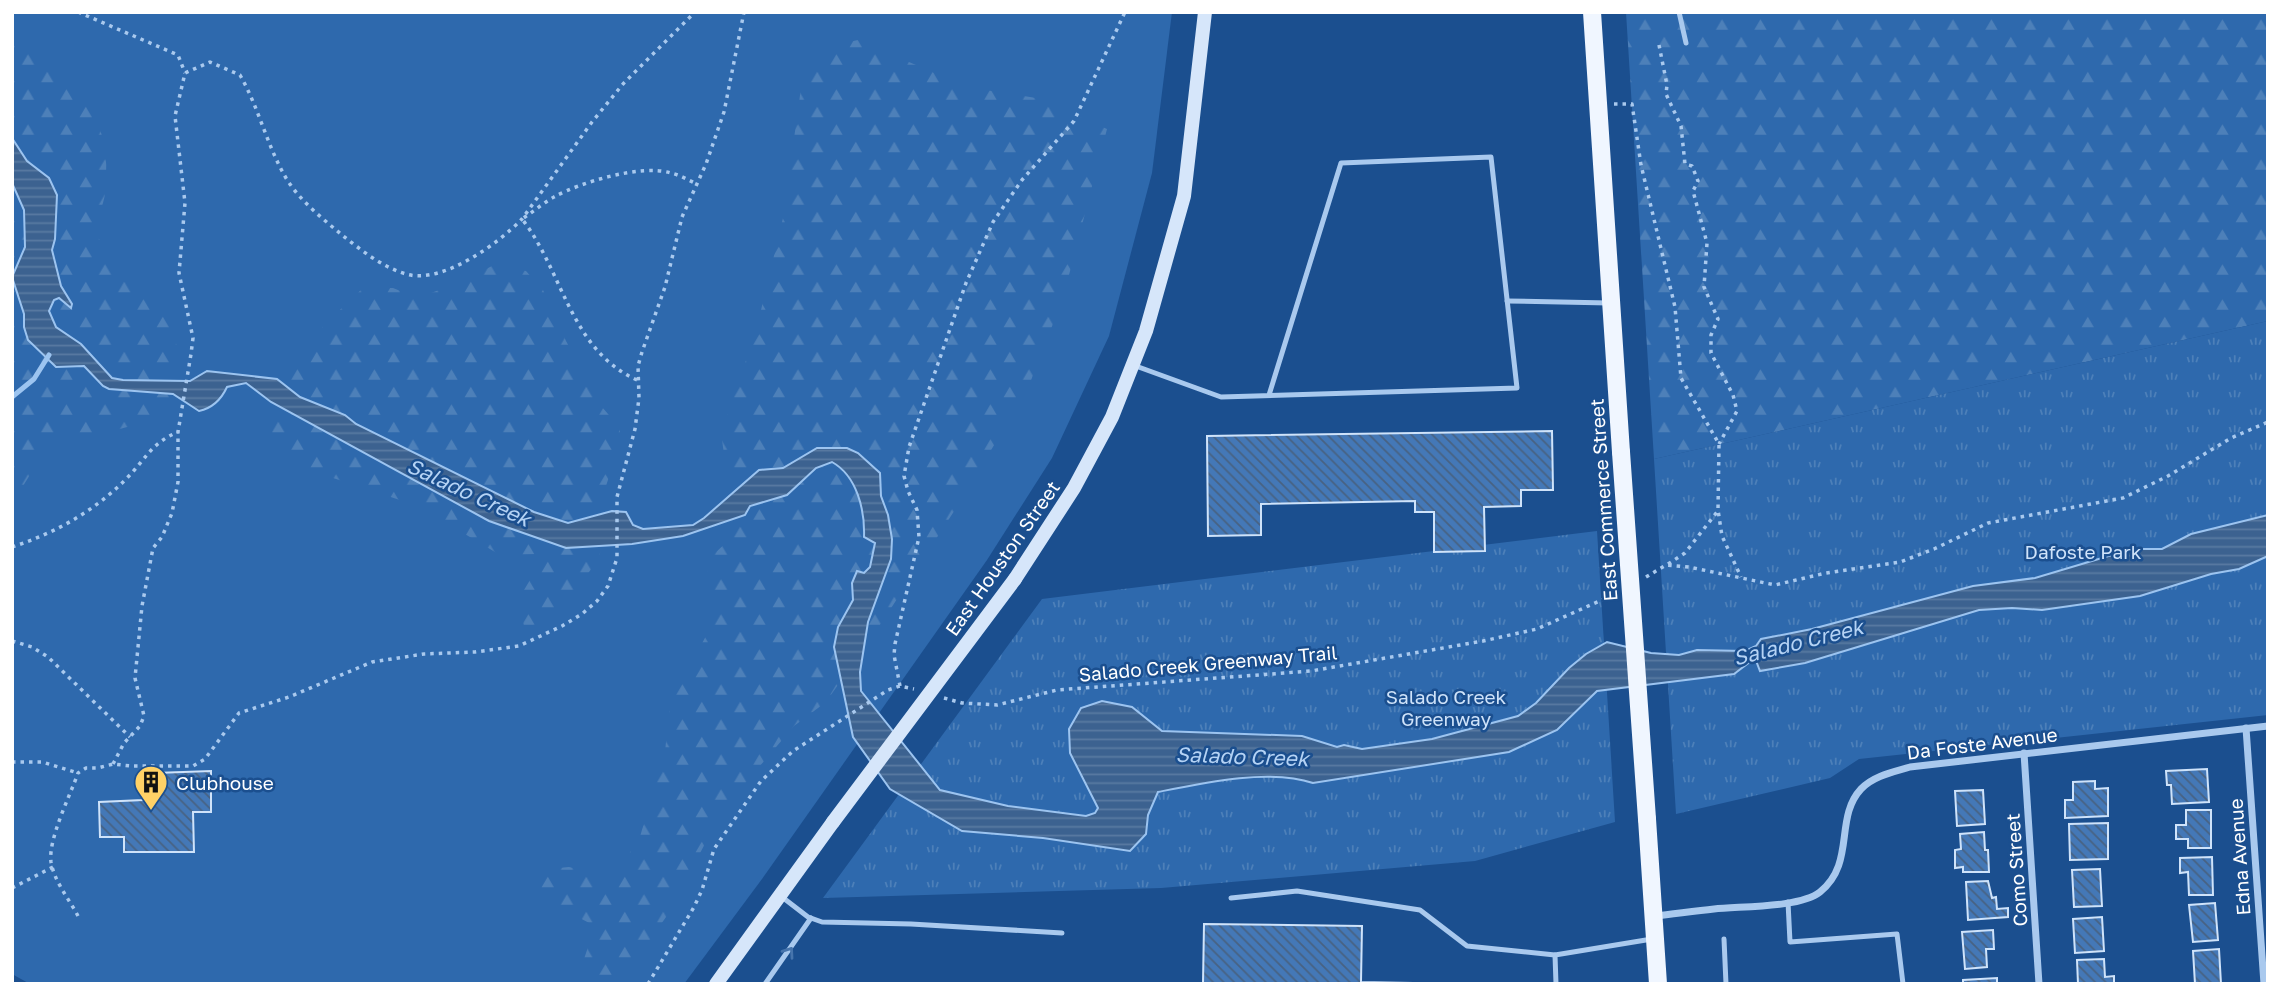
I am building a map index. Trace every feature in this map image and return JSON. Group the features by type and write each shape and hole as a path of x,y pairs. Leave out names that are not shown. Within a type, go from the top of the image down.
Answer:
{"main road":[{"name":"East Houston Street","path":"716,984 1015,579 1074,488 1112,417 1146,331 1184,196 1205,12"},
{"name":"East Commerce Street","path":"1592,12 1658,984"}],"street":[{"name":"Da Foste Avenue","path":"1654,916 1788,902 1818,894 1832,878 1843,856 1850,807 1861,790 1885,774 1910,767 2268,726"},
{"name":"Edna Avenue","path":"2246,728 2264,984"},
{"name":"Como Street","path":"2024,753 2039,984"}],"lane":[{"path":"1679,12 1686,43"},
{"path":"1133,365 1221,397 1269,396 1517,388 1491,157 1341,163 1269,396"},
{"path":"1507,301 1611,303"},
{"path":"1231,898 1297,891 1420,911 1467,946 1555,955 1655,939"},
{"path":"780,895 811,918 822,922 1062,933"},
{"path":"1788,902 1790,942 1897,934 1903,984"},
{"path":"765,984 811,918"},
{"path":"1724,939 1726,984"},
{"path":"1555,955 1556,984"}],"path":[{"path":"78,12 178,55 185,73 175,117 186,203 179,273 193,338 178,432 178,482 172,513 162,537 153,548 142,606 135,678 144,716 113,764"},
{"path":"185,73 210,62 240,75 287,179 311,208 361,250 386,266 407,275 436,274 452,268 508,233 522,219 592,122 624,84 695,12"},
{"path":"78,916 56,876 51,861 53,841 78,774 86,768 113,764 193,766 205,759 239,713 289,697 372,662 424,654 497,650 519,646 538,639 582,614 597,601 608,586 617,558 617,497 635,429 642,352 665,287 682,216 714,145 724,112 744,12"},
{"path":"900,686 894,655 895,643 920,522 904,476 909,447 966,283 993,222 1022,180 1074,121 1125,12"},
{"path":"1659,45 1667,85 1666,94 1681,126 1685,164 1692,166 1698,181 1693,191 1707,243 1704,287 1717,319 1712,335 1711,353 1733,395 1737,411 1719,444 1718,510 1722,536 1742,578"},
{"path":"1598,103 1632,104 1641,165 1675,307 1681,378 1719,444"},
{"path":"522,219 552,198 572,189 625,174 653,170 669,172 697,184"},
{"path":"522,219 544,251 565,302 586,337 621,373 638,381"},
{"path":"1666,565 1689,567 1775,585 1826,573 1900,562 1934,550 1988,523 2123,498 2168,477 2231,438 2268,422"},
{"path":"12,547 35,540 78,517 126,479 160,440 178,432"},
{"path":"1645,578 1685,553 1718,510"},
{"name":"Salado Creek Greenway Trail","path":"938,696 962,703 997,705 1057,690 1311,671 1537,629 1624,590"},
{"path":"12,641 32,647 48,657 130,737"},
{"path":"648,984 694,907 714,849 761,781 793,751 879,696 900,686 914,689"},
{"path":"12,762 42,762 78,774"},
{"path":"12,888 53,867"}],"green space":[{"path":"12,12 1172,12 1152,173 1109,336 1052,458 987,560 762,879 684,984 30,984 12,974"},
{"path":"1626,12 2268,12 2268,321 1654,459"},
{"path":"12,25 47,54 78,88 90,107 105,149 106,189 98,220 98,236 111,256 151,298 165,317 175,337 177,355 168,407 127,427 51,441 23,486 12,487"},
{"path":"858,40 967,87 1036,98 1107,129 1063,298 1028,388 962,499 884,619 826,702 794,726 724,808 666,917 619,984 591,984 582,965 595,926 528,891 538,870 569,867 612,877 639,840 665,752 670,702 706,636 712,594 706,561 727,542 728,482 721,433 756,331 783,218 801,88 830,46"},
{"path":"496,264 526,271 543,290 566,341 602,407 620,428 619,446 605,489 601,550 597,561 573,594 541,624 524,626 518,600 530,580 536,554 500,555 418,506 327,476 266,448 294,371 324,325 363,288 393,288 418,298 460,282"},
{"name":"Dafoste Park","path":"2268,321 2268,715 1859,759 1830,778 1676,814 1654,459"},
{"name":"Salado Creek Greenway","path":"1597,531 1615,822 1475,861 1161,888 823,898 1042,599"}],"water":[{"name":"Salado Creek","path":"12,138 27,161 49,178 57,195 52,250 61,286 72,304 71,308 59,298 54,300 49,311 56,327 81,344 112,378 190,381 207,371 277,379 300,397 345,415 356,424 534,512 568,523 612,511 626,512 633,525 643,529 693,525 759,470 783,468 817,448 847,448 858,453 880,473 881,496 892,539 891,559 868,622 860,672 861,691 940,790 1008,806 1086,816 1095,813 1098,808 1070,753 1069,729 1081,708 1102,701 1132,707 1162,731 1302,736 1337,747 1344,745 1362,749 1432,739 1518,716 1536,703 1569,668 1607,642 1651,653 1679,655 1697,650 1745,651 1756,646 1761,639 1812,629 1973,586 2035,578 2132,549 2162,549 2191,534 2268,515 2268,556 2239,569 2211,574 2140,596 2042,610 1979,610 1805,663 1760,671 1755,658 1734,674 1597,691 1557,730 1509,752 1313,783 1277,777 1236,778 1158,792 1148,815 1146,834 1130,851 1043,838 962,831 890,789 853,737 834,647 838,627 853,600 852,583 857,571 864,573 870,567 875,543 864,537 858,495 841,468 832,462 816,468 787,495 750,506 745,515 683,536 632,544 566,548 489,521 271,402 246,383 227,387 216,403 199,411 173,394 109,389 84,366 56,367 28,340 24,314 12,277 25,247 24,210 12,183"}],"building":[{"path":"1552,431 1553,490 1521,490 1521,506 1484,507 1485,551 1434,552 1434,512 1415,512 1415,501 1261,504 1261,535 1208,536 1207,436"},
{"path":"2207,769 2209,802 2172,804 2171,785 2167,785 2166,771"},
{"name":"Clubhouse","path":"211,771 211,812 193,812 194,852 124,852 124,837 100,837 99,802 143,800 142,789 155,789 155,773"},
{"path":"2095,781 2095,789 2108,788 2108,816 2065,818 2065,800 2073,800 2073,782"},
{"path":"1983,790 1985,824 1957,826 1955,791"},
{"path":"2186,810 2211,810 2211,848 2188,848 2188,839 2176,839 2176,825 2186,825"},
{"path":"2108,823 2108,859 2070,860 2069,824"},
{"path":"1984,832 1989,872 1963,872 1963,867 1955,868 1955,850 1961,849 1960,834"},
{"path":"2212,857 2213,895 2189,895 2188,872 2180,873 2180,858"},
{"path":"2100,869 2102,906 2074,907 2072,870"},
{"path":"1988,881 1992,898 1996,897 1997,909 2008,908 2008,917 1968,920 1966,882"},
{"path":"2215,903 2218,940 2193,942 2189,905"},
{"path":"2102,917 2104,951 2075,953 2073,919"},
{"path":"1204,924 1362,926 1361,982 1466,984 1203,984"},
{"path":"1993,930 1994,949 1986,949 1987,967 1965,969 1962,932"},
{"path":"2219,949 2221,984 2195,984 2193,951"},
{"path":"2104,959 2105,977 2114,976 2114,984 2078,984 2077,960"},
{"path":"1997,978 1997,984 1963,984 1963,980"}],"waterway":[{"path":"12,397 34,379 49,355"}],"place":[{"name":"Clubhouse","path":"151,812"}]}
